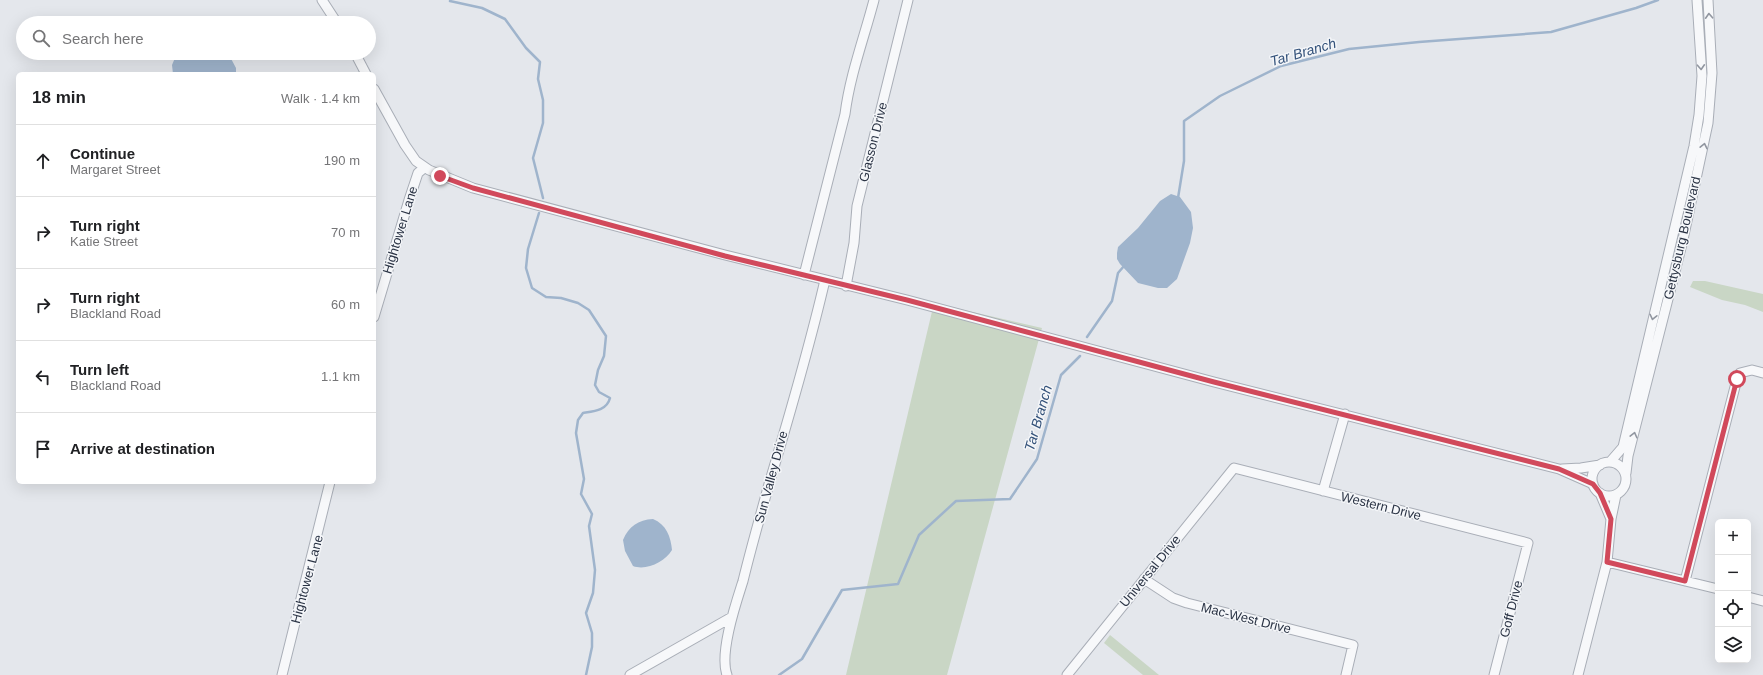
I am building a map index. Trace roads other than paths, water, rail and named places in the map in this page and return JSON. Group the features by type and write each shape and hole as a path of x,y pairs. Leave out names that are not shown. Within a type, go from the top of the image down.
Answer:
{"street":[{"path":"322,0 332,16"},
{"path":"804,275 845,114 848,88 874,0"},
{"name":"Glasson Drive","path":"846,286 854,243 857,206 908,0"},
{"name":"Gettysburg Boulevard","path":"1610,462 1623,447 1673,229 1694,146 1699,115 1702,76 1697,0"},
{"name":"Gettysburg Boulevard","path":"1626,473 1628,456 1685,232 1708,123 1712,73 1708,0"},
{"path":"1700,43 1710,41"},
{"path":"359,60 365,72"},
{"path":"376,93 405,145 416,161 424,168 454,182 725,256 825,280 1559,469 1593,484 1600,493 1611,519"},
{"name":"Hightower Lane","path":"376,310 408,200 418,173 424,168"},
{"path":"1688,168 1698,171"},
{"path":"1673,229 1685,232"},
{"name":"Sun Valley Drive","path":"727,675 725,670 726,649 732,617 810,343 825,280"},
{"path":"1685,581 1737,379 1740,373 1746,371 1763,373"},
{"path":"1323,491 1344,414"},
{"path":"1559,469 1581,468 1610,462 1619,465 1626,473 1626,484 1623,490 1608,496 1600,493"},
{"path":"1593,484 1592,476 1594,471 1600,465"},
{"name":"Western Drive","path":"1234,468 1528,543"},
{"name":"Universal Drive","path":"1067,675 1234,468"},
{"name":"Hightower Lane","path":"282,675 330,484"},
{"path":"1578,675 1607,562 1611,519 1616,494"},
{"name":"Goff Drive","path":"1494,675 1528,543"},
{"path":"1607,562 1715,588"},
{"name":"Mac-West Drive","path":"1144,579 1173,598 1187,603 1354,645 1346,675"},
{"path":"1751,598 1763,601"},
{"path":"630,675 732,617"}],"water":[{"path":"174,60 232,60 236,68 236,72 173,72 172,65"},
{"path":"1171,194 1180,197 1191,212 1193,228 1190,243 1177,279 1167,288 1158,288 1138,283 1117,259 1118,247 1138,228 1160,201"},
{"path":"653,519 658,521 667,532 672,550 660,562 644,567 633,566 625,551 623,540 625,535 631,527 638,522"}],"waterway":[{"name":"Tar Branch","path":"1178,198 1184,161 1184,121 1220,96 1281,66 1349,49 1551,32 1636,8 1658,0"},
{"path":"450,1 482,8 505,19 526,48 540,62 538,79 543,100 543,123 533,158 543,198"},
{"path":"539,213 528,249 526,268 532,288 546,297 561,298 578,303 589,310 606,336 604,356 598,370 595,385 599,392 610,398 606,405 596,411 583,413 578,420 576,433 584,479 581,494 592,514 589,526 595,570 593,593 586,613 592,633 592,647 586,675"},
{"name":"Tar Branch","path":"1087,337 1112,301 1118,273 1124,266"},
{"name":"Tar Branch","path":"779,675 802,659 842,590 898,584 919,535 956,501 1010,499 1037,459 1061,375 1080,356"}]}
